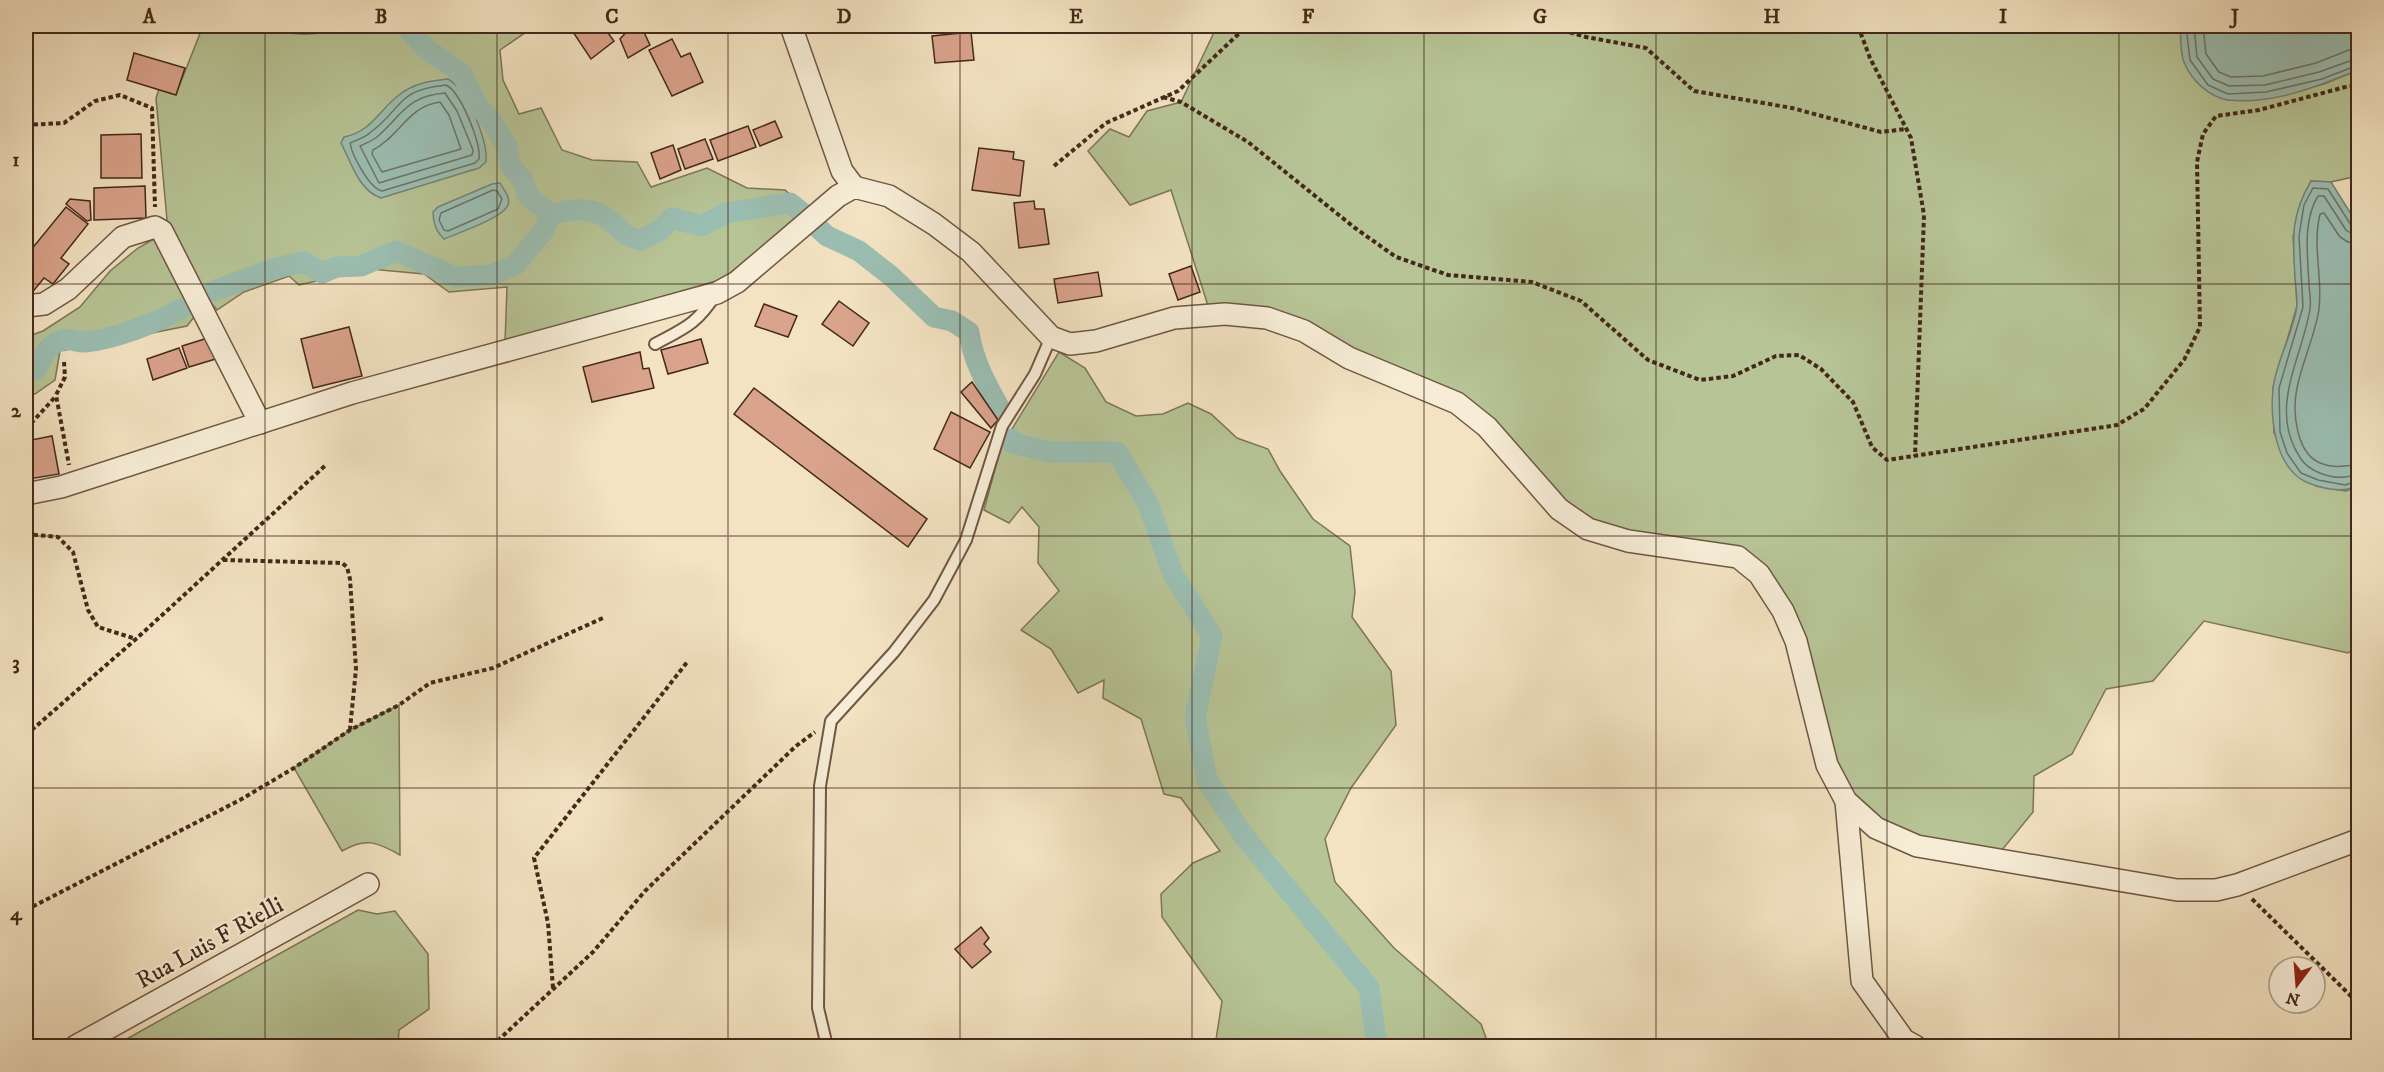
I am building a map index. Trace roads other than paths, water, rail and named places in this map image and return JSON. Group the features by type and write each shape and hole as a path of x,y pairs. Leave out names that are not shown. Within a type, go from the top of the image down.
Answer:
{"street":[{"path":"790,26 842,171 854,187 889,196 971,252 1051,338 1070,345 1096,341 1174,318 1192,316 1225,314 1267,318 1304,331 1349,358 1457,403 1487,427 1559,509 1588,529 1628,541 1738,557 1759,574 1784,611 1796,641 1827,765 1846,801 1876,828 1917,846 2177,890 2216,890 2237,885 2358,840"},
{"path":"26,494 72,484 352,393 717,293 737,282 838,196 854,187"},
{"path":"26,306 44,304 68,289 123,237 155,227 162,231 260,423"},
{"path":"1846,801 1862,981 1904,1040 1915,1047"},
{"name":"Rua Luis F Rielli","path":"76,1047 368,884"}],"lane":[{"path":"655,344 692,325 704,313 717,293"},
{"path":"827,1047 818,1008 820,798 831,721 894,652 934,600 966,540 1002,426 1035,374 1051,338"}],"water":[{"path":"284,26 350,26 301,34 286,31"},
{"path":"2180,26 2358,26 2358,70 2311,88 2278,97 2245,101 2228,100 2202,87 2187,69 2181,49"},
{"path":"448,79 462,93 475,116 484,141 486,162 479,168 381,198 373,194 361,183 352,167 341,143 344,137 368,125 392,101 410,88"},
{"path":"2311,181 2331,182 2358,225 2358,486 2346,489 2319,487 2296,475 2281,454 2274,428 2272,401 2275,378 2297,305 2294,228 2299,206"},
{"path":"500,183 509,200 504,210 469,229 444,239 441,236 433,216 433,212 438,207 492,184"}],"waterway":[{"path":"410,26 410,31 425,48 462,74 478,107 489,117 507,147 510,165 524,182 527,195 551,215"},
{"path":"213,291 276,268 304,262 322,273 336,267 361,266 396,251 455,277 491,275 515,265 544,230 551,215 567,211 583,210 599,214 606,217 627,236 640,240 659,231 672,218 702,226 726,213 790,203 806,216"},
{"path":"814,224 827,236 859,251 891,276 934,317 952,321 969,332 977,362 1000,409"},
{"path":"26,373 36,370 46,352 58,342 66,340 85,342 109,338 147,325 181,309"},
{"path":"1011,439 1012,443 1050,452 1117,452 1148,504 1173,574 1212,636 1195,717 1207,780 1243,835 1369,988 1377,1046"}]}
